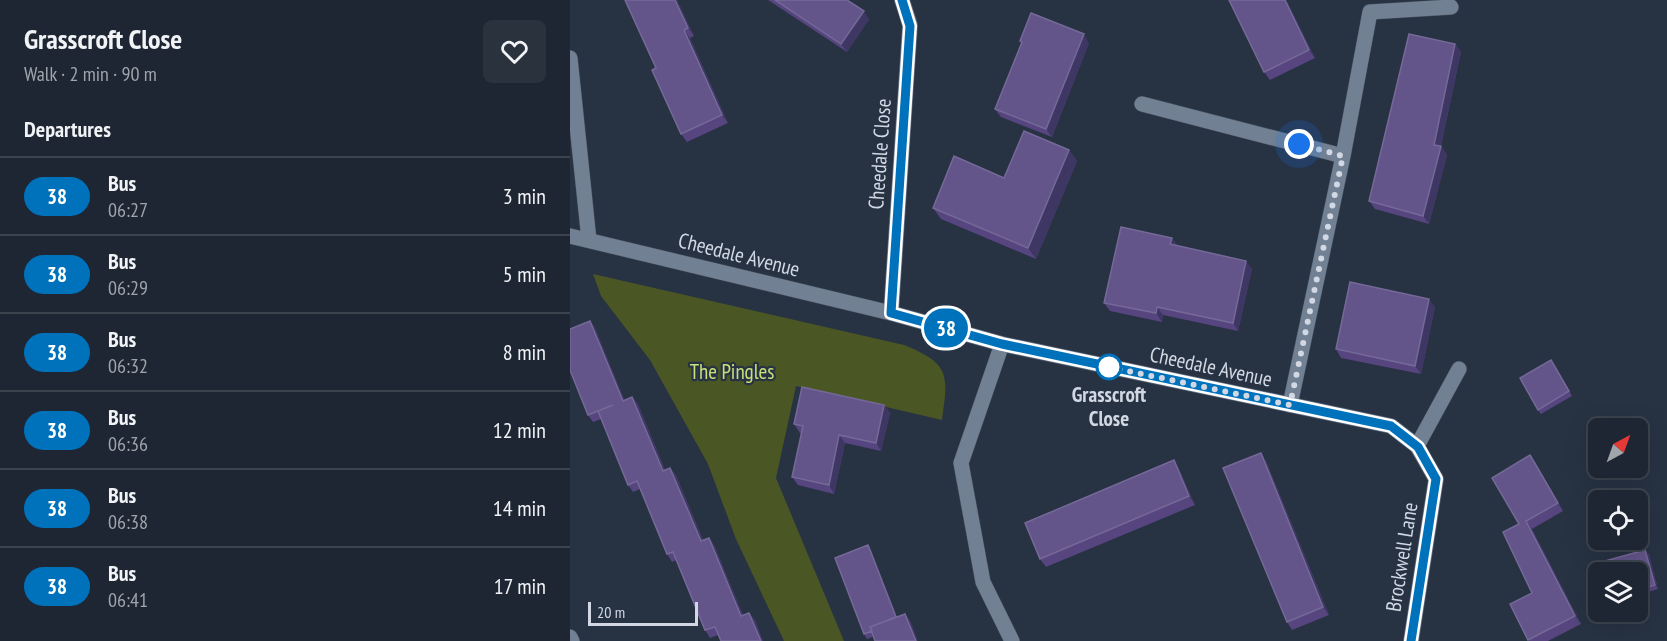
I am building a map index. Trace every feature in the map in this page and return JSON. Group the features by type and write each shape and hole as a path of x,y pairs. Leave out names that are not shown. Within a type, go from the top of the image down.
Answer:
{"street":[{"name":"Cheedale Close","path":"891,313 910,26 902,0"},
{"path":"1290,405 1343,156 1365,6 1451,7"},
{"path":"570,58 589,240"},
{"path":"1142,104 1343,156"},
{"name":"Cheedale Avenue","path":"570,236 891,313 1002,344 1391,426 1418,447 1436,479"},
{"path":"1002,344 961,463 983,582 1012,641"},
{"path":"1418,447 1459,369"},
{"name":"Brockwell Lane","path":"1411,641 1436,479"}],"green space":[{"name":"The Pingles","path":"593,274 904,345 931,358 938,365 945,382 942,420 796,386 776,478 844,641 784,641 736,539 708,464 650,360 601,296"}],"building":[{"path":"625,0 675,0 688,28 684,30 722,115 681,134 652,70 656,68"},
{"path":"775,0 847,0 864,11 841,44"},
{"path":"1229,0 1285,0 1309,50 1264,72"},
{"path":"1031,13 1084,34 1046,129 995,109"},
{"path":"1409,34 1455,44 1434,145 1441,146 1423,216 1369,201"},
{"path":"1024,131 1069,150 1028,248 933,208 954,156 1004,178"},
{"path":"1121,227 1172,238 1170,244 1246,261 1233,323 1157,307 1156,313 1104,303"},
{"path":"1350,282 1429,299 1415,366 1336,349"},
{"path":"590,321 623,401 632,397 663,471 670,468 701,541 709,538 741,616 749,613 761,641 721,641 715,627 705,630 673,552 667,554 637,481 628,485 598,411 588,415 570,370 570,329"},
{"path":"1551,360 1569,391 1538,410 1520,378"},
{"path":"802,387 884,405 876,443 839,435 829,485 792,477 803,426 794,424"},
{"path":"1261,453 1323,607 1287,622 1223,468"},
{"path":"1530,455 1558,503 1526,521 1575,616 1528,640 1510,604 1532,593 1503,532 1519,524 1492,478"},
{"path":"1174,460 1189,496 1040,559 1025,523"},
{"path":"868,545 896,617 870,627 872,631 864,634 835,558"},
{"path":"1645,550 1655,585 1648,587 1648,562 1605,561"},
{"path":"905,614 916,641 875,641 870,627"}],"bus line":[{"name":"38","path":"902,0 910,26 891,313 1002,344 1391,426 1418,447 1436,479 1411,641"}],"place":[{"name":"Grasscroft Close","path":"1109,367"}],"route":[{"path":"1109,367 1290,405 1343,156 1299,144"}]}
